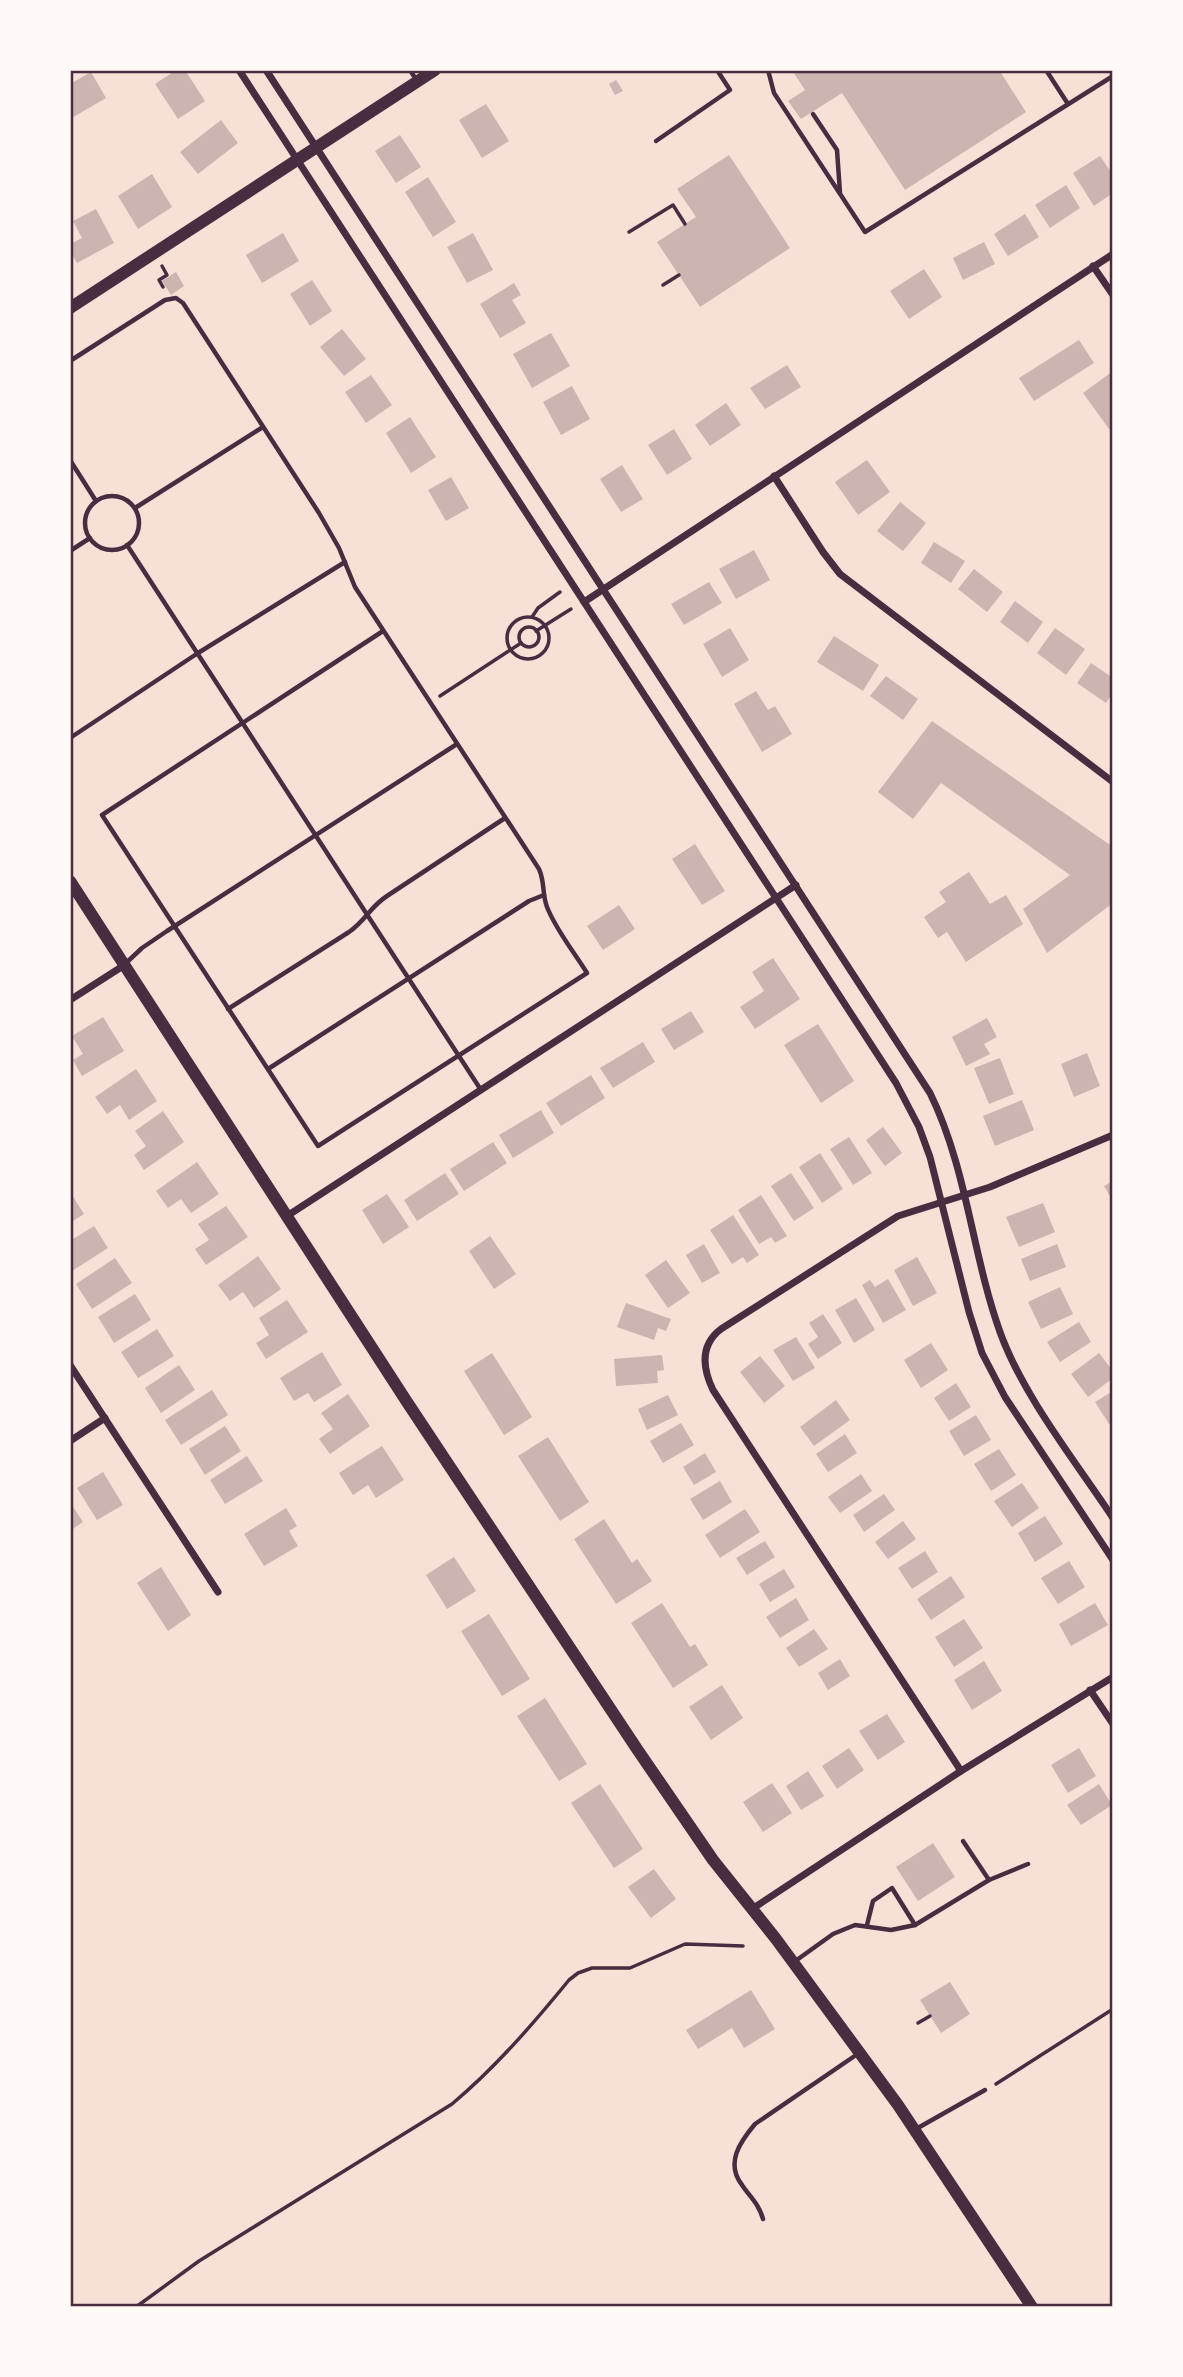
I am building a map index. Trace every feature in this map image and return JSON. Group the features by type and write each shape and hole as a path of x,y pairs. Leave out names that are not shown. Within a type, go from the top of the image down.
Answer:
{"street":[{"path":"239,70 908,1104 926,1142 975,1333 988,1366 1012,1408 1113,1560"},
{"path":"266,70 930,1093 947,1134 993,1309 1006,1347 1045,1416 1113,1518"},
{"path":"70,308 435,70"},
{"path":"584,602 1113,254"},
{"path":"1093,266 1113,295"},
{"path":"774,476 840,574 1113,782"},
{"path":"70,881 123,966 637,1749 713,1860 860,2052 1032,2307"},
{"path":"287,1216 796,885"},
{"path":"70,1000 123,966"},
{"path":"961,1771 720,1401 704,1365 706,1348 713,1335 721,1329 898,1216 1005,1181 1113,1135"},
{"path":"70,1365 218,1592"},
{"path":"70,1441 105,1418"},
{"path":"752,1909 961,1771 1113,1676"},
{"path":"1090,1690 1113,1724"}],"lane":[{"path":"410,70 418,82"},
{"path":"656,141 730,90 717,70"},
{"path":"768,70 774,93 865,232 1113,76"},
{"path":"1046,70 1069,104"},
{"path":"813,114 837,150 840,194"},
{"path":"70,361 165,300 176,298 184,303 320,513 335,538 355,587 543,877 549,912 587,973 318,1146 102,815 383,631"},
{"path":"135,508 263,427"},
{"path":"70,460 96,501"},
{"path":"116,496 135,508 139,529 128,545 119,549 104,549 90,538 85,527 86,517 89,508 96,501 116,496"},
{"path":"70,551 90,538"},
{"path":"128,545 481,1090"},
{"path":"70,738 198,653 345,562"},
{"path":"123,966 142,948 457,744"},
{"path":"228,1009 349,933 363,922 376,904 505,818"},
{"path":"268,1069 529,901 544,895"},
{"path":"963,1842 989,1880"},
{"path":"793,1962 845,1928 867,1925 891,1930 915,1925 989,1880 1028,1864"},
{"path":"867,1925 873,1901 892,1888 915,1925"},
{"path":"763,2219 756,2202 735,2173 733,2164 736,2150 755,2124 860,2052"},
{"path":"915,2130 985,2090"}],"path":[{"path":"629,232 673,205 685,224"},
{"path":"160,264 167,275 159,280 166,292"},
{"path":"663,285 679,275"},
{"path":"532,617 538,608 560,592"},
{"path":"536,631 571,609"},
{"path":"532,617 546,626 548,642 539,655 524,658 511,649 508,634 516,620 532,617"},
{"path":"516,620 523,629"},
{"path":"531,628 536,631 538,638 534,645 526,647 521,643 519,634 523,629 531,628"},
{"path":"430,703 521,643"},
{"path":"534,645 539,655"},
{"path":"136,2307 199,2262 452,2104 499,2061 578,1973 592,1968 630,1968 693,1943 702,1946 743,1946"},
{"path":"985,2090 1113,2009"},
{"path":"918,2023 930,2016"}],"building":[{"path":"176,70 185,70 205,101 178,119 155,84"},
{"path":"792,70 999,70 1026,112 905,190 842,93 801,119 788,101 805,90"},
{"path":"91,72 106,98 70,119 70,84"},
{"path":"616,80 623,91 615,95 609,84"},
{"path":"486,104 509,141 482,158 459,120"},
{"path":"221,120 238,143 198,174 180,152"},
{"path":"400,135 421,167 396,183 375,151"},
{"path":"729,155 790,248 700,307 657,242 696,217 677,189"},
{"path":"1100,156 1113,175 1113,193 1094,206 1073,173"},
{"path":"152,174 172,207 138,229 118,196"},
{"path":"428,177 456,222 433,237 405,192"},
{"path":"1066,185 1080,208 1050,228 1035,205"},
{"path":"96,209 114,243 77,263 70,251 70,244 82,238 73,221"},
{"path":"1025,214 1039,237 1008,256 994,234"},
{"path":"283,233 299,261 262,283 246,255"},
{"path":"473,233 493,270 467,283 447,247"},
{"path":"984,242 995,264 963,280 953,258"},
{"path":"924,269 942,297 909,319 890,291"},
{"path":"176,272 184,286 171,295 162,281"},
{"path":"312,280 332,311 310,326 290,294"},
{"path":"514,283 521,295 512,300 526,323 500,338 480,304"},
{"path":"342,329 366,359 344,376 320,347"},
{"path":"551,333 570,366 532,388 513,354"},
{"path":"1079,340 1094,363 1034,401 1019,378"},
{"path":"787,365 801,387 765,409 750,388"},
{"path":"1113,371 1113,427 1109,429 1083,393"},
{"path":"371,375 392,405 366,423 345,392"},
{"path":"572,386 590,419 561,435 543,402"},
{"path":"726,403 741,425 710,446 695,425"},
{"path":"410,417 436,457 411,473 386,433"},
{"path":"674,429 692,459 667,475 648,445"},
{"path":"867,460 890,492 858,515 835,482"},
{"path":"622,465 643,499 621,512 600,479"},
{"path":"451,477 469,508 446,521 428,490"},
{"path":"900,502 926,523 903,551 877,531"},
{"path":"934,542 965,561 951,583 921,563"},
{"path":"754,550 770,580 736,599 719,569"},
{"path":"974,569 1003,592 987,612 958,589"},
{"path":"709,582 722,603 684,625 671,604"},
{"path":"1015,601 1043,622 1028,643 1000,622"},
{"path":"730,628 749,660 722,677 703,644"},
{"path":"1055,628 1085,649 1066,675 1037,653"},
{"path":"834,636 879,665 863,691 817,662"},
{"path":"1091,663 1113,678 1113,692 1106,703 1077,683"},
{"path":"886,676 918,699 903,720 870,696"},
{"path":"756,691 768,710 775,706 792,734 762,752 734,704"},
{"path":"932,721 1113,847 1113,903 1047,953 1023,909 1070,875 941,783 913,819 878,792"},
{"path":"695,844 725,891 702,905 672,859"},
{"path":"969,872 990,904 1006,895 1023,924 966,962 947,932 938,938 924,917 946,902 939,892"},
{"path":"619,905 635,929 603,950 587,926"},
{"path":"773,958 800,999 755,1029 740,1007 764,991 752,972"},
{"path":"691,1011 704,1032 674,1050 661,1029"},
{"path":"103,1017 124,1051 82,1076 73,1060 83,1054 72,1036"},
{"path":"987,1018 997,1037 984,1044 990,1054 966,1066 952,1037"},
{"path":"818,1024 854,1081 821,1103 784,1045"},
{"path":"643,1042 655,1062 613,1088 600,1068"},
{"path":"1087,1053 1100,1086 1074,1097 1061,1064"},
{"path":"1000,1058 1014,1094 989,1104 974,1068"},
{"path":"136,1069 157,1101 129,1120 120,1105 107,1114 95,1097"},
{"path":"591,1075 605,1098 561,1126 546,1103"},
{"path":"1022,1100 1034,1130 995,1146 983,1116"},
{"path":"541,1110 554,1133 513,1158 499,1135"},
{"path":"163,1111 184,1142 144,1170 134,1155 146,1146 135,1131"},
{"path":"883,1127 902,1153 885,1166 866,1140"},
{"path":"849,1137 872,1173 853,1185 830,1149"},
{"path":"493,1142 507,1163 464,1191 450,1169"},
{"path":"820,1153 843,1189 822,1203 799,1167"},
{"path":"197,1162 219,1194 191,1213 181,1199 168,1208 156,1191"},
{"path":"445,1173 459,1194 417,1221 404,1200"},
{"path":"791,1173 814,1208 794,1221 771,1186"},
{"path":"1113,1181 1113,1202 1104,1186"},
{"path":"70,1192 84,1214 70,1223"},
{"path":"387,1194 409,1227 383,1244 362,1210"},
{"path":"761,1195 787,1236 775,1243 771,1237 759,1244 738,1210"},
{"path":"1043,1203 1055,1232 1019,1247 1006,1217"},
{"path":"226,1206 248,1237 206,1265 195,1249 209,1240 198,1224"},
{"path":"733,1215 759,1255 747,1263 743,1257 732,1264 710,1230"},
{"path":"94,1226 108,1248 72,1271 70,1241"},
{"path":"490,1236 516,1274 494,1289 469,1251"},
{"path":"704,1244 720,1273 702,1283 686,1255"},
{"path":"1057,1244 1066,1267 1030,1281 1021,1259"},
{"path":"258,1256 281,1289 254,1308 243,1292 230,1301 218,1285"},
{"path":"917,1257 937,1293 913,1306 894,1270"},
{"path":"115,1258 132,1283 92,1309 76,1284"},
{"path":"666,1260 690,1293 668,1308 645,1275"},
{"path":"888,1279 906,1310 883,1323 862,1285 870,1280 875,1287"},
{"path":"1060,1287 1073,1314 1041,1329 1028,1302"},
{"path":"135,1294 151,1320 114,1343 98,1317"},
{"path":"856,1298 875,1330 854,1343 835,1310"},
{"path":"287,1300 308,1332 266,1359 256,1343 269,1335 259,1318"},
{"path":"626,1303 671,1319 666,1331 658,1328 654,1340 617,1327"},
{"path":"823,1314 842,1343 818,1359 808,1344 818,1337 809,1323"},
{"path":"1079,1322 1091,1342 1060,1362 1047,1342"},
{"path":"157,1329 174,1356 138,1378 121,1352"},
{"path":"796,1337 815,1368 793,1381 773,1350"},
{"path":"931,1343 948,1370 921,1388 904,1360"},
{"path":"322,1352 342,1385 314,1402 308,1393 294,1401 280,1378"},
{"path":"492,1353 532,1417 504,1435 464,1371"},
{"path":"1099,1353 1113,1371 1113,1378 1088,1397 1071,1374"},
{"path":"662,1355 664,1370 657,1371 658,1383 616,1386 614,1359"},
{"path":"760,1356 785,1386 764,1403 740,1372"},
{"path":"179,1365 195,1390 161,1413 145,1388"},
{"path":"956,1383 971,1407 949,1421 934,1398"},
{"path":"212,1390 228,1415 181,1445 165,1420"},
{"path":"1113,1391 1113,1421 1109,1424 1095,1402"},
{"path":"348,1394 370,1426 330,1454 319,1439 333,1429 321,1413"},
{"path":"668,1395 678,1415 647,1430 638,1409"},
{"path":"836,1400 850,1420 814,1446 800,1427"},
{"path":"976,1415 991,1440 964,1456 949,1431"},
{"path":"681,1423 694,1445 663,1463 650,1441"},
{"path":"225,1426 241,1451 205,1475 189,1449"},
{"path":"845,1434 857,1453 828,1472 816,1454"},
{"path":"548,1437 589,1502 560,1521 518,1456"},
{"path":"382,1446 404,1480 376,1498 368,1485 353,1495 339,1473"},
{"path":"999,1449 1016,1475 991,1491 974,1464"},
{"path":"705,1453 716,1472 694,1485 683,1467"},
{"path":"247,1456 263,1481 225,1504 210,1480"},
{"path":"103,1472 123,1505 97,1520 77,1488"},
{"path":"861,1474 872,1491 840,1513 828,1497"},
{"path":"720,1481 732,1502 703,1520 690,1499"},
{"path":"1022,1483 1039,1508 1012,1527 994,1501"},
{"path":"884,1494 895,1510 864,1532 853,1515"},
{"path":"70,1502 83,1522 70,1531"},
{"path":"286,1508 297,1526 289,1531 298,1546 264,1566 244,1534"},
{"path":"745,1509 760,1532 720,1558 705,1535"},
{"path":"1045,1516 1063,1544 1035,1562 1018,1533"},
{"path":"604,1519 632,1563 637,1559 652,1581 616,1604 574,1539"},
{"path":"903,1521 916,1539 888,1559 875,1542"},
{"path":"765,1541 775,1557 747,1575 736,1558"},
{"path":"925,1551 938,1572 912,1589 898,1568"},
{"path":"454,1557 476,1591 447,1609 426,1575"},
{"path":"1069,1561 1085,1587 1058,1604 1041,1578"},
{"path":"161,1567 191,1615 168,1631 137,1583"},
{"path":"784,1569 795,1587 770,1602 759,1584"},
{"path":"951,1576 965,1597 931,1620 917,1599"},
{"path":"796,1598 809,1620 780,1638 766,1617"},
{"path":"662,1603 690,1647 695,1644 708,1665 673,1688 631,1623"},
{"path":"1095,1603 1108,1625 1071,1646 1059,1624"},
{"path":"489,1614 530,1679 502,1696 461,1631"},
{"path":"964,1619 983,1648 954,1667 935,1637"},
{"path":"814,1629 828,1649 799,1667 786,1648"},
{"path":"840,1659 850,1676 828,1690 818,1673"},
{"path":"984,1661 1002,1691 972,1710 954,1680"},
{"path":"722,1685 743,1718 711,1740 689,1707"},
{"path":"545,1698 587,1764 559,1781 517,1716"},
{"path":"887,1714 905,1742 878,1760 859,1731"},
{"path":"849,1748 864,1770 837,1789 822,1766"},
{"path":"1079,1748 1096,1776 1068,1793 1051,1765"},
{"path":"808,1771 824,1796 801,1810 786,1786"},
{"path":"772,1783 792,1813 763,1832 743,1802"},
{"path":"600,1784 643,1849 614,1868 571,1803"},
{"path":"1099,1784 1112,1805 1081,1825 1067,1805"},
{"path":"933,1843 955,1877 918,1901 896,1867"},
{"path":"654,1869 676,1899 651,1918 628,1887"},
{"path":"950,1982 970,2014 941,2033 920,2000"},
{"path":"751,1990 775,2029 744,2048 732,2028 698,2049 686,2030"}]}
